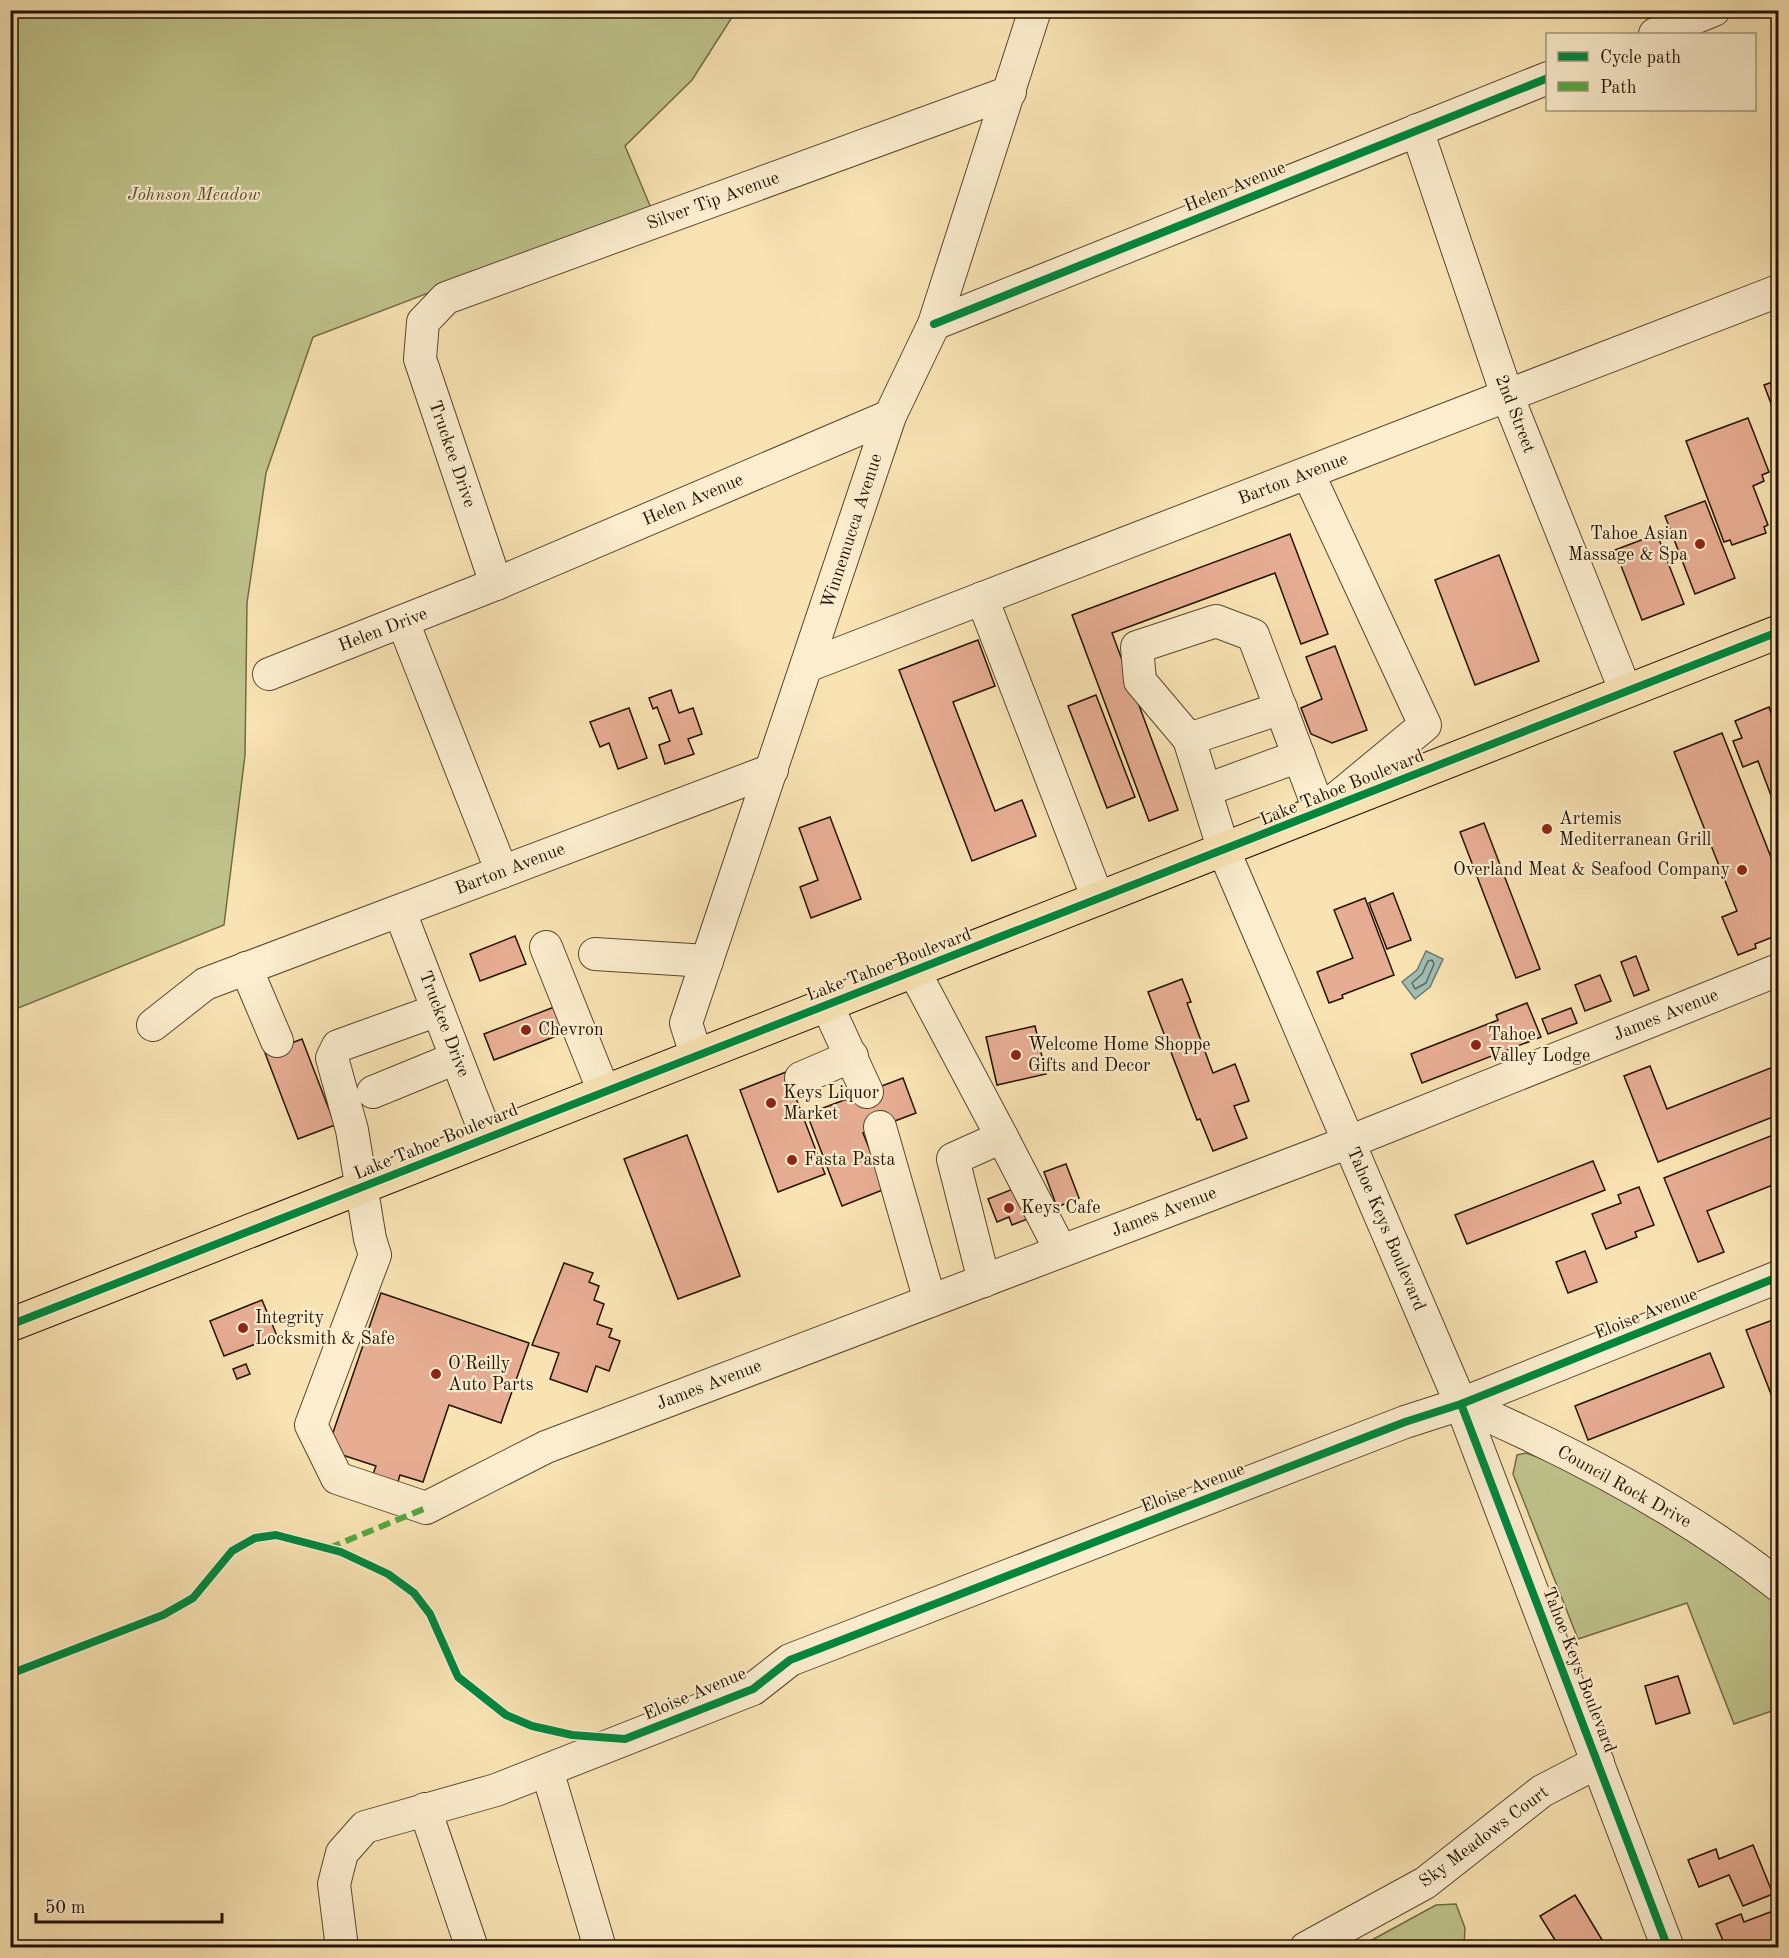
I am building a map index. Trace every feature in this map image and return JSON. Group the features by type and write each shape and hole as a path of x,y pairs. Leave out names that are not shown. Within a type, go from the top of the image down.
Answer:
{"highway":[{"name":"Lake Tahoe Boulevard","path":"10,1324 1779,632"}],"street":[{"name":"Winnemucca Avenue","path":"696,1055 686,1023 890,416 934,324 1035,10"},
{"path":"1657,33 1714,10"},
{"name":"Helen Avenue","path":"934,324 1546,79"},
{"name":"Silver Tip Avenue","path":"423,322 446,298 1010,92"},
{"name":"2nd Street","path":"1417,130 1507,395 1626,692"},
{"name":"Barton Avenue","path":"807,666 1779,291"},
{"name":"Truckee Drive","path":"423,322 420,359 496,584"},
{"name":"Helen Avenue","path":"496,584 890,416"},
{"path":"1281,708 1189,739 1140,681 1137,647 1216,621 1253,635 1281,708 1320,812 1425,725 1308,473"},
{"name":"Helen Drive","path":"269,674 496,584"},
{"path":"982,598 1098,899"},
{"path":"403,622 502,872"},
{"name":"Tahoe Keys Boulevard","path":"1189,739 1224,851 1461,1404 1668,1947"},
{"path":"1206,790 1299,756"},
{"name":"Barton Avenue","path":"153,1025 204,984 772,770"},
{"name":"Truckee Drive","path":"400,912 487,1137"},
{"path":"546,947 604,1092"},
{"path":"595,954 707,961"},
{"path":"246,968 277,1041"},
{"name":"James Avenue","path":"438,1010 339,1046 332,1058 352,1130 370,1239 375,1255 311,1425 337,1478 426,1508 546,1447 1349,1142 1779,970"},
{"path":"914,971 1061,1251"},
{"path":"827,1005 867,1092"},
{"path":"801,1078 852,1056"},
{"path":"372,1092 456,1058"},
{"path":"879,1127 930,1301"},
{"path":"984,1281 953,1159 1002,1137"},
{"name":"Eloise Avenue","path":"342,1947 334,1884 342,1853 365,1827 496,1790 753,1689 790,1660 1404,1422 1461,1404 1779,1277"},
{"name":"Council Rock Drive","path":"1461,1404 1519,1429 1685,1520 1779,1585"},
{"name":"Sky Meadows Court","path":"1306,1947 1425,1883 1542,1791 1598,1762"},
{"path":"547,1770 600,1947"},
{"path":"425,1809 472,1947"}],"green space":[{"name":"Johnson Meadow","path":"10,11 736,11 692,80 625,146 651,208 313,337 266,473 247,603 245,755 224,925 11,1011"},
{"path":"1526,1453 1570,1472 1678,1531 1740,1572 1778,1603 1778,1709 1734,1724 1687,1603 1578,1639 1513,1474 1517,1455"},
{"path":"1456,1904 1465,1928 1464,1947 1359,1947 1436,1905"}],"water":[{"path":"1426,951 1443,959 1430,987 1415,999 1402,982 1417,970"}],"building":[{"path":"1778,380 1778,412 1775,414 1764,385"},
{"path":"1748,418 1769,472 1762,475 1764,481 1753,486 1768,525 1764,527 1766,533 1732,545 1730,540 1724,542 1686,441"},
{"path":"1705,501 1735,578 1695,594 1665,516"},
{"path":"1290,534 1328,634 1301,644 1275,573 1112,633 1178,810 1149,821 1072,615"},
{"path":"1657,534 1684,604 1642,620 1615,550"},
{"path":"1499,555 1539,661 1475,685 1435,580"},
{"path":"978,640 995,686 953,702 995,811 1022,800 1036,836 972,861 899,670"},
{"path":"1335,646 1367,730 1332,743 1311,734 1301,708 1322,699 1306,657"},
{"path":"671,690 679,713 693,708 702,734 688,739 694,754 665,764 659,745 670,741 657,707 653,709 649,698"},
{"path":"1096,695 1135,797 1107,808 1068,706"},
{"path":"1769,707 1778,732 1778,814 1758,761 1743,767 1733,741 1742,738 1735,721"},
{"path":"629,708 647,758 618,769 609,743 600,747 590,722"},
{"path":"1722,733 1778,875 1778,935 1755,944 1756,948 1738,955 1722,917 1737,911 1674,752"},
{"path":"830,817 861,899 811,918 800,887 818,880 799,828"},
{"path":"1484,823 1540,969 1516,978 1460,832"},
{"path":"1393,893 1411,940 1387,949 1369,903"},
{"path":"1365,898 1394,975 1342,995 1343,998 1329,1003 1317,972 1353,958 1334,910"},
{"path":"515,936 526,964 480,981 470,954"},
{"path":"1636,956 1649,990 1634,996 1621,962"},
{"path":"1600,975 1611,1001 1585,1011 1575,985"},
{"path":"1182,979 1191,1002 1187,1003 1213,1073 1235,1064 1249,1101 1234,1106 1247,1138 1213,1151 1200,1119 1197,1120 1148,992"},
{"name":"Tahoe Valley Lodge","path":"1527,1003 1541,1037 1422,1083 1411,1054 1498,1020 1496,1015"},
{"path":"562,1004 572,1030 494,1060 484,1034"},
{"path":"1571,1008 1577,1023 1548,1034 1542,1019"},
{"name":"Welcome Home Shoppe Gifts and Decor","path":"1035,1026 1046,1074 997,1085 986,1037"},
{"path":"302,1039 335,1125 298,1139 265,1053"},
{"path":"1778,1065 1778,1115 1658,1162 1624,1076 1650,1066 1667,1109"},
{"path":"786,1072 825,1174 778,1192 740,1090"},
{"path":"903,1078 916,1113 863,1133 885,1189 842,1206 807,1114"},
{"path":"1778,1133 1778,1183 1707,1211 1724,1252 1698,1262 1664,1178"},
{"path":"687,1135 740,1276 678,1299 624,1159"},
{"path":"1593,1161 1605,1190 1467,1244 1455,1215"},
{"path":"1066,1164 1079,1198 1057,1207 1044,1172"},
{"name":"Keys Cafe","path":"1018,1187 1030,1218 1012,1225 1009,1217 997,1222 988,1199"},
{"path":"1639,1187 1654,1225 1635,1232 1637,1237 1606,1249 1592,1214 1621,1203 1618,1195"},
{"path":"1585,1251 1597,1282 1568,1293 1556,1262"},
{"path":"564,1263 593,1273 589,1282 599,1286 594,1300 604,1304 597,1324 612,1329 609,1337 620,1341 609,1371 596,1366 587,1392 550,1379 559,1353 532,1345"},
{"name":"O'Reilly Auto Parts","path":"381,1293 529,1343 501,1423 449,1405 423,1482 400,1475 397,1485 372,1477 376,1466 327,1450"},
{"name":"Integrity Locksmith & Safe","path":"262,1300 277,1336 224,1356 210,1321"},
{"path":"1778,1318 1778,1412 1746,1330"},
{"path":"1710,1353 1724,1387 1588,1440 1575,1406"},
{"path":"246,1364 250,1374 237,1379 233,1369"},
{"path":"1678,1676 1690,1713 1656,1724 1645,1686"},
{"path":"1753,1845 1773,1894 1743,1906 1729,1875 1699,1887 1688,1860 1716,1849 1719,1859"},
{"path":"1575,1895 1607,1948 1560,1948 1540,1916"},
{"path":"1773,1911 1778,1925 1778,1948 1746,1948 1745,1945 1726,1948 1716,1924 1741,1914 1744,1922"}],"marked path":[{"path":"329,1548 426,1508"}],"cycle path":[{"path":"934,324 1546,79"},
{"path":"10,1325 1778,632"},
{"path":"10,1674 163,1615 193,1598 232,1551 255,1538 276,1535 341,1552 388,1574 414,1593 430,1614 458,1677 506,1715 532,1726 572,1735 625,1739 753,1689 790,1660 1405,1422 1461,1404 1778,1277"},
{"path":"1461,1404 1668,1948"}],"place":[{"name":"Tahoe Asian Massage & Spa","path":"1700,544"},
{"name":"Artemis Mediterranean Grill","path":"1547,829"},
{"name":"Overland Meat & Seafood Company","path":"1742,870"},
{"name":"Chevron","path":"526,1030"},
{"name":"Tahoe Valley Lodge","path":"1476,1045"},
{"name":"Welcome Home Shoppe Gifts and Decor","path":"1016,1055"},
{"name":"Keys Liquor Market","path":"771,1103"},
{"name":"Fasta Pasta","path":"792,1160"},
{"name":"Keys Cafe","path":"1009,1208"},
{"name":"Integrity Locksmith & Safe","path":"243,1328"},
{"name":"O'Reilly Auto Parts","path":"436,1374"}]}
